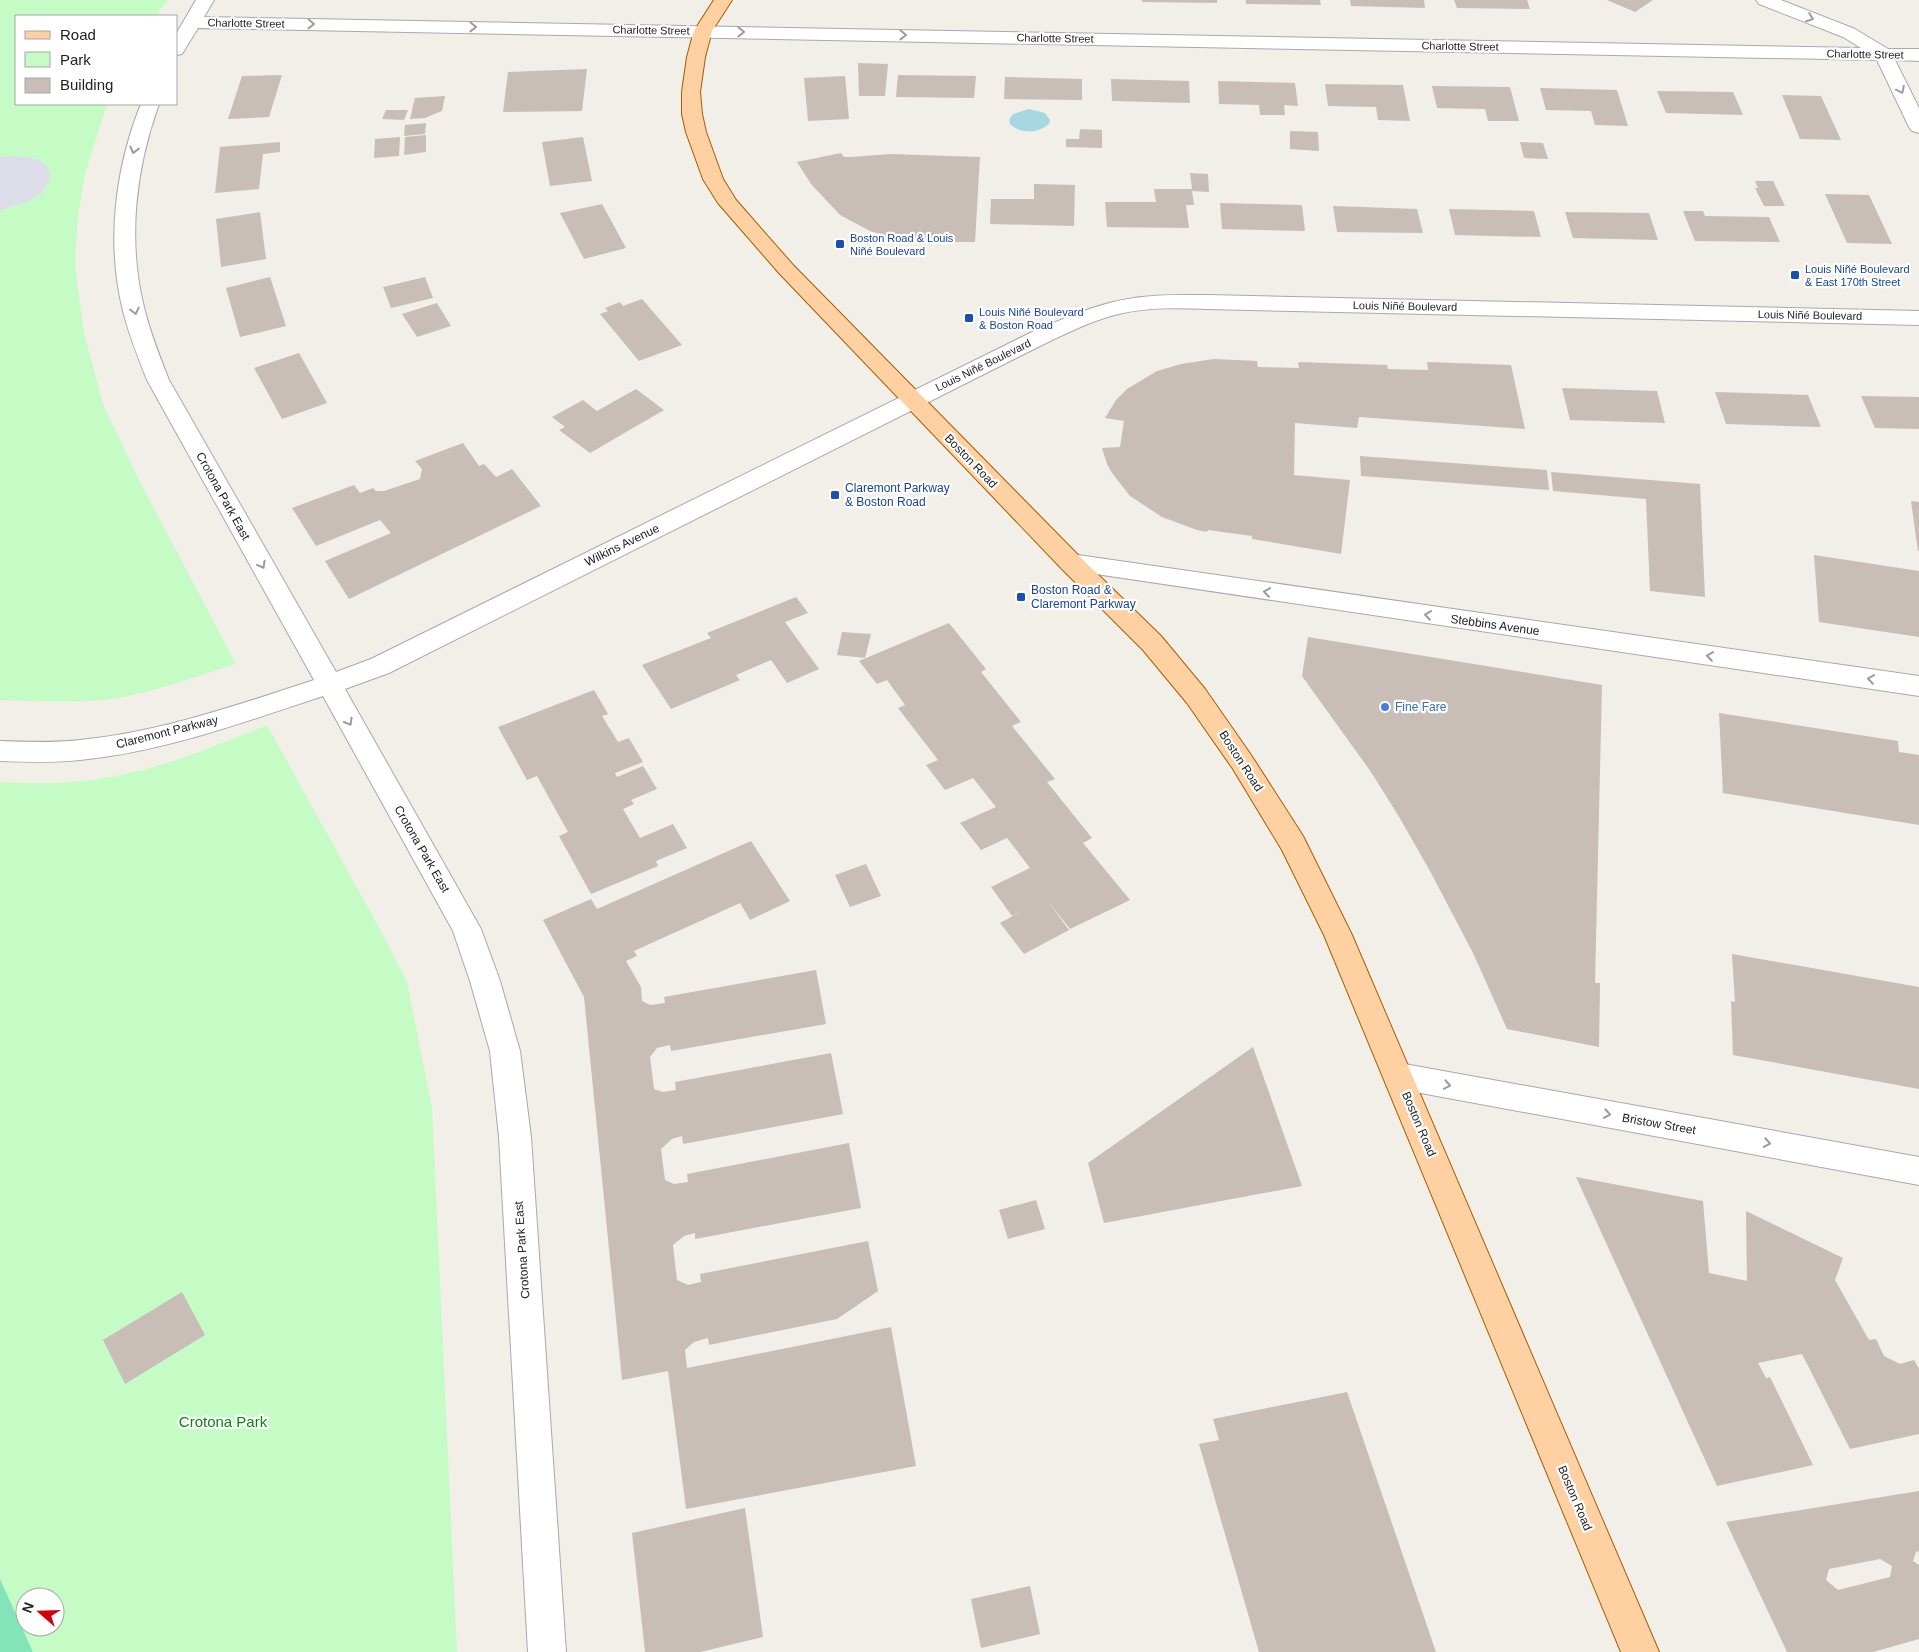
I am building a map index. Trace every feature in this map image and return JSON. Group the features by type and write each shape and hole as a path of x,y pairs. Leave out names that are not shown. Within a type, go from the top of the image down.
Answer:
{"main road":[{"name":"Boston Road","path":"723,0 703,31 696,57 691,92 692,114 696,132 713,179 728,203 780,262 1071,563 1152,643 1196,696 1242,762 1297,852 1338,936 1399,1076 1640,1652"}],"street":[{"path":"178,46 205,0"},
{"path":"1765,0 1849,33 1883,54 1919,127"},
{"name":"Charlotte Street","path":"192,22 1919,55"},
{"name":"Crotona Park East","path":"150,105 134,149 128,184 125,221 128,276 141,336 158,380 467,929 486,982 504,1051 515,1137 547,1652"},
{"name":"Louis Niñé Boulevard","path":"912,400 1086,317 1113,308 1135,305 1208,302 1919,318"},
{"name":"Wilkins Avenue","path":"329,686 380,666 912,400"},
{"name":"Stebbins Avenue","path":"1071,563 1919,686"},
{"name":"Claremont Parkway","path":"0,751 46,752 90,749 138,741 182,730 329,686"},
{"name":"Bristow Street","path":"1399,1076 1919,1171"}],"green space":[{"path":"0,0 168,0 157,15 15,15 15,105 107,105 85,174 78,215 75,266 84,333 103,404 139,480 236,664 163,687 118,698 74,702 0,700"},
{"name":"Crotona Park","path":"267,725 407,982 432,1108 457,1652 0,1652 0,782 60,783 94,780 145,769 195,753"},
{"path":"0,1579 15,1612 15,1637 26,1637 33,1652 0,1652"}],"shaded area":[{"path":"10,156 39,160 47,166 50,175 48,184 40,194 27,202 0,210 0,157"}],"water":[{"path":"1029,109 1045,113 1050,120 1049,124 1039,130 1029,132 1019,130 1010,124 1009,120 1013,114"}],"building":[{"path":"1142,0 1217,0 1217,3 1142,2"},
{"path":"1246,0 1320,0 1321,5 1246,4"},
{"path":"1350,0 1424,0 1425,8 1351,6"},
{"path":"1454,0 1527,0 1530,9 1457,8"},
{"path":"1607,0 1653,0 1635,12"},
{"path":"858,63 888,64 885,96 859,96"},
{"path":"587,69 582,111 503,112 508,72"},
{"path":"282,75 269,117 228,119 242,76"},
{"path":"898,75 976,76 974,98 896,97"},
{"path":"845,76 849,119 808,121 804,78"},
{"path":"1005,77 1082,79 1082,100 1004,99"},
{"path":"1111,79 1189,81 1190,103 1112,101"},
{"path":"1218,81 1295,83 1298,106 1284,105 1285,115 1260,115 1259,105 1219,104"},
{"path":"1325,84 1403,85 1410,121 1378,120 1376,107 1328,106"},
{"path":"1432,86 1510,87 1519,121 1488,121 1485,109 1437,108"},
{"path":"1540,88 1617,90 1628,126 1595,125 1591,111 1546,110"},
{"path":"1657,91 1733,92 1743,115 1666,113"},
{"path":"1782,95 1821,96 1841,140 1800,139"},
{"path":"445,96 442,111 425,118 410,119 415,98"},
{"path":"386,110 408,110 404,120 382,119"},
{"path":"426,123 425,134 404,136 405,125"},
{"path":"1080,129 1102,130 1102,148 1066,147 1066,139 1079,139"},
{"path":"1290,131 1318,132 1319,151 1290,149"},
{"path":"426,135 426,152 404,155 405,137"},
{"path":"400,137 399,156 374,158 375,139"},
{"path":"583,137 592,181 550,186 542,142"},
{"path":"280,142 280,152 263,154 259,189 215,193 220,147"},
{"path":"1520,142 1543,143 1548,159 1524,158"},
{"path":"841,153 844,157 890,154 980,157 975,242 928,242 894,238 870,231 840,215 811,184 797,162"},
{"path":"1190,173 1208,174 1209,192 1192,191 1194,205 1186,205 1189,228 1107,227 1105,202 1156,202 1154,189 1192,189"},
{"path":"1755,181 1773,181 1785,206 1764,206 1755,188 1758,188"},
{"path":"1034,184 1075,185 1074,226 990,224 991,199 1034,199"},
{"path":"1825,194 1869,195 1892,244 1847,243"},
{"path":"1220,203 1302,205 1305,231 1222,229"},
{"path":"602,204 626,248 584,259 560,213"},
{"path":"1333,206 1417,209 1423,233 1337,232"},
{"path":"1449,209 1534,211 1541,237 1455,235"},
{"path":"1683,211 1703,211 1705,216 1769,217 1780,242 1695,241"},
{"path":"260,212 266,259 221,267 216,219"},
{"path":"1565,212 1649,213 1658,240 1573,238"},
{"path":"270,277 286,326 240,337 226,288"},
{"path":"425,277 433,298 391,308 383,287"},
{"path":"642,299 682,345 639,361 600,314 608,311 605,308 620,302 623,306"},
{"path":"437,303 451,326 417,337 402,314"},
{"path":"299,353 327,403 282,419 254,368"},
{"path":"1214,359 1257,361 1258,367 1299,368 1298,362 1387,365 1388,369 1428,370 1427,362 1511,365 1525,429 1359,417 1357,428 1295,423 1294,475 1350,480 1341,554 1252,539 1252,536 1197,530 1162,517 1130,496 1112,473 1102,448 1120,447 1124,421 1105,418 1116,400 1127,389 1157,371 1181,364"},
{"path":"1562,388 1657,391 1665,423 1570,420"},
{"path":"636,389 664,410 590,453 559,430 565,427 552,417 583,400 597,411"},
{"path":"1715,392 1808,395 1821,427 1726,424"},
{"path":"1861,396 1919,397 1919,429 1875,428"},
{"path":"463,443 479,466 484,464 496,477 512,469 541,506 349,599 325,561 391,533 380,520 316,546 292,508 354,485 360,493 373,488 376,491 384,491 420,479 422,469 415,461"},
{"path":"1360,456 1547,470 1549,490 1361,476"},
{"path":"1551,472 1700,484 1705,597 1650,591 1646,499 1553,491"},
{"path":"1911,501 1919,502 1919,551 1918,551"},
{"path":"1814,555 1919,571 1919,637 1819,622"},
{"path":"796,597 808,613 785,622 819,669 787,683 771,660 736,675 740,680 671,709 642,665 711,638 707,633"},
{"path":"949,623 986,669 981,672 1021,722 1012,726 1055,779 1047,782 1092,838 1083,843 1130,900 1070,929 1046,899 1069,930 1024,954 1000,923 1031,906 1012,916 991,887 1030,868 1007,838 981,850 960,823 996,807 973,778 945,790 926,765 938,760 898,708 905,705 887,680 877,684 859,661"},
{"path":"842,632 871,634 865,658 837,655"},
{"path":"1308,637 1602,685 1595,983 1600,983 1599,1047 1507,1029 1473,953 1398,815 1371,772 1302,676"},
{"path":"594,690 608,714 602,716 618,742 629,738 643,762 615,773 617,777 643,766 657,789 631,800 634,804 623,809 640,838 673,824 687,848 656,861 658,866 591,894 559,836 568,832 537,776 527,780 498,727"},
{"path":"1719,713 1898,741 1899,752 1919,755 1919,825 1723,793"},
{"path":"751,841 790,901 750,920 740,903 634,951 637,956 626,961 641,987 642,1001 650,1005 665,1003 664,997 816,970 826,1024 671,1051 670,1045 657,1048 650,1057 654,1089 663,1092 676,1090 675,1082 831,1053 843,1114 683,1144 682,1136 672,1139 661,1149 665,1180 674,1184 688,1182 687,1174 849,1143 861,1208 695,1239 695,1233 684,1236 673,1245 677,1280 688,1285 701,1282 700,1274 868,1241 878,1291 837,1319 709,1345 708,1338 694,1342 685,1350 687,1368 891,1327 916,1466 686,1509 668,1371 622,1380 584,997 543,920 591,899 597,909"},
{"path":"866,864 881,896 850,907 835,875"},
{"path":"1732,954 1919,987 1919,1089 1733,1055 1731,1001 1735,1002"},
{"path":"1253,1047 1302,1186 1104,1223 1088,1163"},
{"path":"1576,1177 1703,1201 1709,1273 1747,1281 1746,1211 1843,1258 1835,1280 1869,1340 1876,1339 1884,1356 1900,1364 1914,1360 1919,1369 1919,1434 1850,1449 1802,1354 1758,1363 1766,1378 1770,1377 1813,1465 1717,1486"},
{"path":"1036,1200 1045,1229 1008,1239 999,1210"},
{"path":"182,1292 205,1335 125,1384 103,1340"},
{"path":"1347,1392 1436,1652 1259,1652 1199,1444 1219,1440 1213,1419"},
{"path":"1919,1491 1919,1551 1916,1552 1913,1561 1919,1565 1919,1639 1873,1652 1787,1652 1726,1522","holes":["1880,1559 1892,1566 1890,1577 1838,1590 1826,1580 1829,1569"]},
{"path":"745,1508 763,1637 700,1652 645,1652 632,1533"},
{"path":"1030,1586 1040,1634 981,1648 971,1599"}],"place":[{"name":"Boston Road & Louis Niñé Boulevard","path":"840,244"},
{"name":"Louis Niñé Boulevard & East 170th Street","path":"1795,275"},
{"name":"Louis Niñé Boulevard & Boston Road","path":"969,318"},
{"name":"Claremont Parkway & Boston Road","path":"835,495"},
{"name":"Boston Road & Claremont Parkway","path":"1021,597"},
{"name":"Fine Fare","path":"1385,707"}]}
